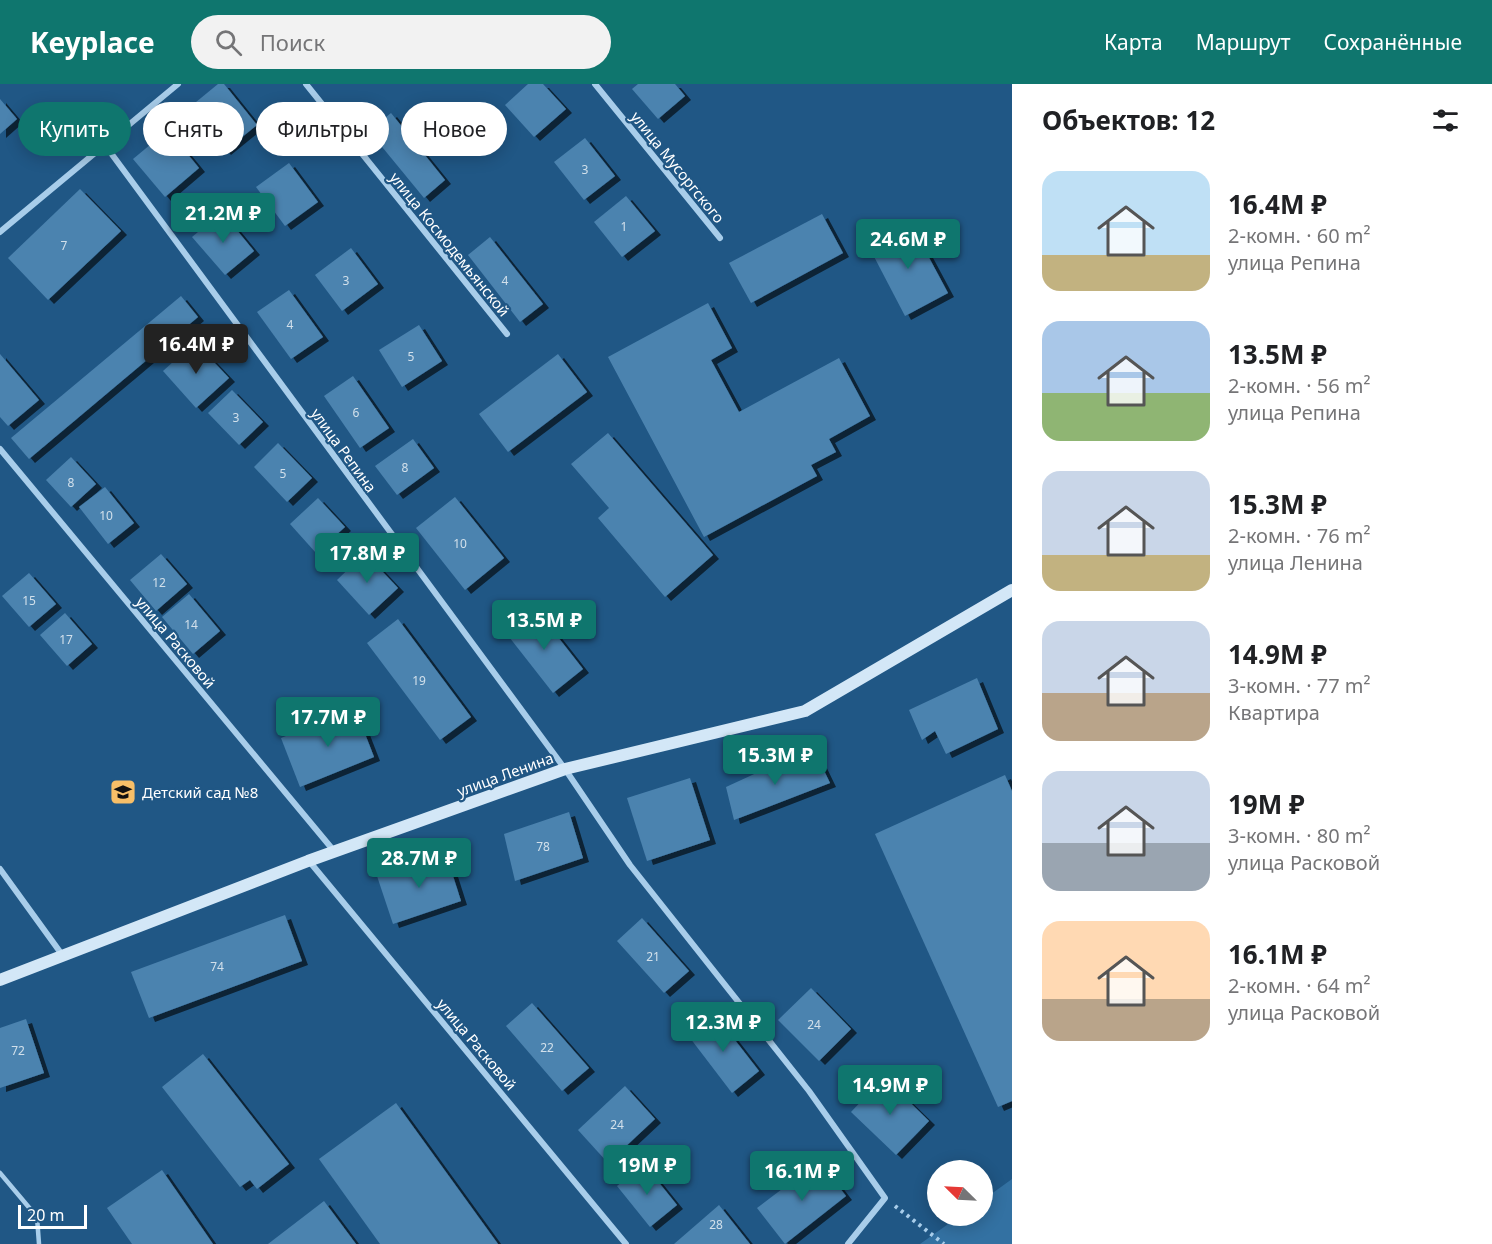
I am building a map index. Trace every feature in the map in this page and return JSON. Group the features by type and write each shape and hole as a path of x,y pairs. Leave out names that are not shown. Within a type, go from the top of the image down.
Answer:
{"main road":[{"name":"улица Ленина","path":"0,980 334,851 565,769 806,711 1012,590"}],"street":[{"path":"131,123 178,84"},
{"name":"улица Космодемьянской","path":"306,84 507,334"},
{"name":"улица Мусоргского","path":"595,84 720,238"},
{"path":"0,232 92,156"},
{"name":"улица Репина","path":"113,156 565,769 630,865 809,1091 885,1198"},
{"name":"улица Расковой","path":"0,449 334,851"},
{"name":"улица Расковой","path":"308,861 626,1244"},
{"path":"0,869 63,956"},
{"path":"848,1244 885,1198"}],"lane":[{"path":"0,1173 37,1217 39,1244"}],"path":[{"path":"885,1198 944,1244"}],"shaded area":[{"path":"1012,1179 1012,1244 920,1244 945,1226 993,1226 993,1193"}],"building":[{"path":"218,84 224,84 238,102 196,102"},
{"path":"528,84 543,84 566,109 534,137 507,107 507,103"},
{"path":"638,84 675,84 685,96 658,119 632,89"},
{"path":"0,99 17,119 0,134"},
{"path":"244,109 256,124 244,136"},
{"path":"391,113 401,125 401,156 426,156 445,180 424,198 389,155 389,115"},
{"path":"585,138 615,176 584,200 554,162"},
{"path":"143,151 143,156 189,156 199,168 165,197 133,159"},
{"path":"289,163 318,202 285,226 256,187"},
{"path":"80,189 121,231 48,300 8,258"},
{"path":"626,196 655,231 622,257 594,222"},
{"path":"222,212 254,251 225,275 192,237"},
{"path":"822,214 843,253 751,303 729,263"},
{"path":"911,224 948,293 905,316 869,247"},
{"path":"490,237 543,304 520,322 468,255"},
{"path":"351,248 378,284 342,311 315,275"},
{"path":"289,290 323,337 291,359 257,312"},
{"path":"181,296 198,317 29,459 11,438"},
{"path":"708,303 732,348 711,360 739,412 839,358 870,416 829,439 836,452 811,465 817,476 704,537 608,357"},
{"path":"419,325 442,361 402,387 379,350"},
{"path":"195,342 229,378 196,408 163,371"},
{"path":"0,354 39,400 8,426 0,417"},
{"path":"558,354 587,392 508,452 479,414"},
{"path":"353,376 389,428 360,448 324,396"},
{"path":"232,390 263,422 239,445 208,413"},
{"path":"608,433 713,555 665,597 598,518 609,508 571,464"},
{"path":"413,439 434,468 397,495 375,466"},
{"path":"278,443 312,478 287,502 254,467"},
{"path":"71,457 96,484 71,507 46,480"},
{"path":"105,487 134,523 108,544 79,507"},
{"path":"455,497 504,558 465,590 416,528"},
{"path":"318,498 345,527 316,553 290,524"},
{"path":"365,553 398,588 369,615 337,580"},
{"path":"161,554 187,584 156,611 130,580"},
{"path":"29,573 56,604 29,627 2,596"},
{"path":"189,594 220,631 193,654 162,617"},
{"path":"536,609 583,669 553,693 506,633"},
{"path":"65,613 92,644 67,666 40,635"},
{"path":"398,619 471,717 440,740 367,643"},
{"path":"977,678 998,729 946,754 935,731 922,740 909,710"},
{"path":"355,708 374,757 300,787 281,738"},
{"path":"817,756 830,783 734,820 726,787 787,759 792,768"},
{"path":"1005,775 1012,791 1012,1101 998,1107 875,834"},
{"path":"690,778 710,840 647,861 627,798"},
{"path":"569,812 583,858 515,881 504,834"},
{"path":"446,854 461,901 393,924 377,876"},
{"path":"285,915 302,961 149,1018 131,972"},
{"path":"642,918 689,971 664,993 617,941"},
{"path":"811,988 851,1029 819,1061 778,1020"},
{"path":"532,1003 589,1068 562,1091 506,1026"},
{"path":"714,1013 759,1071 732,1093 687,1034"},
{"path":"26,1019 44,1073 0,1088 0,1028"},
{"path":"203,1054 289,1164 257,1189 250,1180 240,1187 162,1087"},
{"path":"884,1077 929,1121 896,1155 851,1112"},
{"path":"625,1086 655,1119 608,1163 578,1130"},
{"path":"396,1103 498,1244 380,1244 319,1159"},
{"path":"819,1161 846,1196 785,1244 757,1208"},
{"path":"644,1164 677,1205 650,1227 617,1186"},
{"path":"162,1170 213,1244 132,1244 107,1208"},
{"path":"324,1201 356,1244 268,1244"},
{"path":"719,1205 750,1244 674,1244"}],"place":[{"name":"Детский сад №8","path":"123,792"}]}
